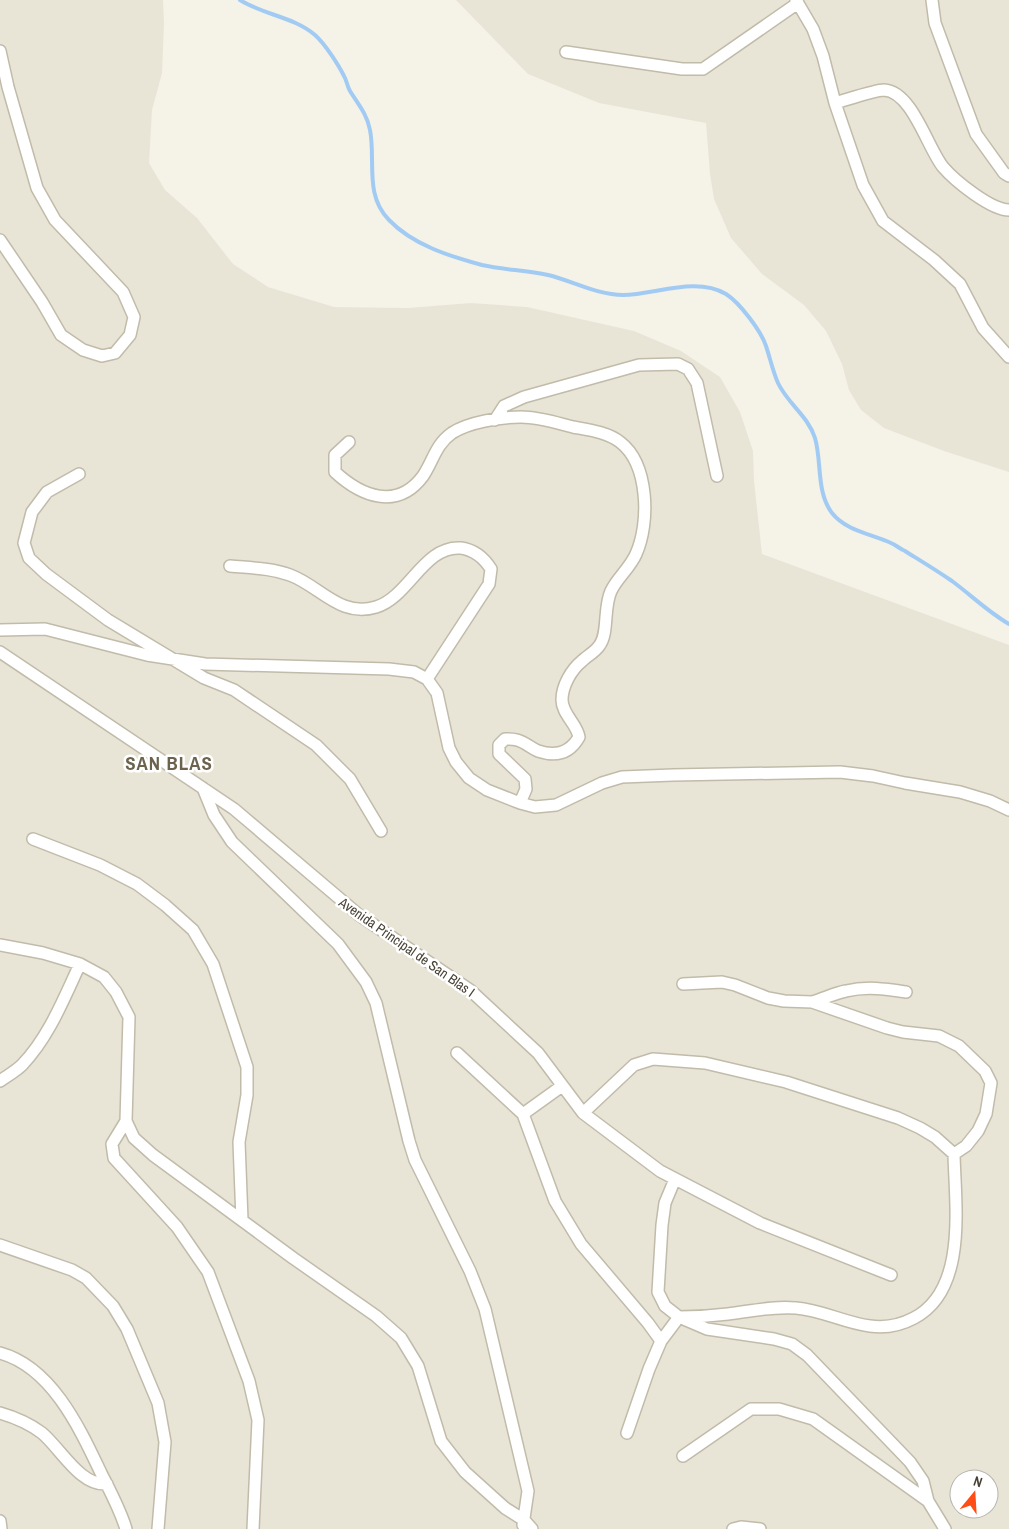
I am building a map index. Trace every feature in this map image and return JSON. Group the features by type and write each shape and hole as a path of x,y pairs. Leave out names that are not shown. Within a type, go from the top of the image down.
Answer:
{"street":[{"path":"932,0 935,23 976,134 1004,173 1009,176"},
{"path":"566,52 682,69 704,69 797,2 813,29 823,56 835,103 864,185 883,221 934,260 960,284 983,328 1009,357"},
{"path":"0,51 8,87 37,188 56,220 122,292 134,318 130,335 115,353 102,356 92,353 83,350 60,335 42,302 0,240"},
{"path":"835,103 884,90 897,96 912,110 942,167 977,197 1002,210 1009,210"},
{"path":"495,420 504,406 524,397 640,365 678,364 688,369 697,383 717,476"},
{"path":"349,442 335,455 335,472 344,480 376,497 395,496 412,488 423,476 443,440 454,432 478,423 495,420 522,417 540,419 603,433 619,441 632,454 639,466 644,491 644,530 640,544 635,557 611,590 605,612 603,638 600,646 573,670 565,686 562,700 564,710 578,729 579,737 574,747 565,752 552,753 537,751 518,740 505,739 499,745 499,754 525,779 526,788 520,803"},
{"path":"79,474 47,492 32,512 24,543 29,558 46,574 108,620 204,678 234,690 316,744 350,779 381,831"},
{"path":"230,566 276,570 294,576 340,606 362,609 377,607 390,599 438,553 452,547 468,549 484,558 491,569 489,584 427,679"},
{"path":"0,630 45,629 147,655 205,664 389,669 414,672 427,679 438,693 450,748 456,762 469,778 487,790 535,807 556,805 602,783 622,777 673,774 840,772 960,792 990,801 1009,810"},
{"name":"Avenida Principal de San Blas I","path":"0,652 234,809 359,915 470,990 538,1053 583,1113 660,1171 760,1223 891,1275"},
{"path":"203,788 214,815 232,842 338,944 366,982 376,1003 408,1141 415,1160 470,1271 485,1309 528,1491 523,1524"},
{"path":"33,839 100,865 137,884 165,905 193,930 213,964 246,1066 247,1095 239,1142 242,1220"},
{"path":"0,945 43,953 80,964 104,978 116,992 129,1018 126,1121 134,1138 242,1220 376,1316 401,1338 418,1366 441,1441 465,1472 523,1524 532,1529"},
{"path":"0,1081 21,1066 39,1044 80,964"},
{"path":"683,984 722,982 768,998 784,1001 812,1002 886,1028 939,1036 959,1046 985,1072 991,1083 986,1114 978,1131 966,1146 954,1154"},
{"path":"812,1002 844,991 860,988 906,992"},
{"path":"457,1053 523,1114 555,1201 581,1244 648,1322 661,1341"},
{"path":"583,1113 634,1066 642,1062 653,1059 705,1063 786,1082 898,1118 935,1137 954,1154 955,1236 951,1266 945,1285 935,1302 921,1315 906,1323 889,1327 869,1326 800,1308 777,1307 730,1314 679,1318 661,1341 628,1433"},
{"path":"523,1114 562,1086"},
{"path":"126,1121 112,1144 114,1158 177,1227 208,1272 249,1381 258,1420 253,1529"},
{"path":"675,1179 665,1204 658,1292 665,1306 679,1318 707,1329 783,1341 792,1344 807,1355 910,1462 923,1481 928,1501 945,1529"},
{"path":"0,1245 72,1270 86,1278 113,1306 127,1329 158,1403 165,1442 158,1529"},
{"path":"0,1353 9,1355 29,1368 52,1388 77,1423 120,1510 126,1529"},
{"path":"683,1456 751,1409 779,1408 812,1419 928,1501"},
{"path":"0,1413 12,1416 41,1433 84,1477 98,1485 107,1484"},
{"path":"0,1521 1,1529"},
{"path":"733,1529 741,1527 760,1529"}],"shaded area":[{"path":"0,0 163,0 162,73 152,110 149,163 165,190 197,218 233,264 268,287 334,307 408,308 471,303 527,307 634,331 681,351 720,377 740,412 753,451 754,481 762,554 1009,645 1009,1529 0,1529"},
{"path":"456,0 1009,0 1009,472 944,451 884,428 861,410 849,390 842,364 826,331 804,305 762,274 731,238 714,199 706,123 599,103 528,74"}],"waterway":[{"path":"240,0 307,29 327,49 335,60 369,124 372,141 372,177 376,200 389,220 420,243 470,262 490,267 548,275 604,293 623,295 688,286 714,289 732,298 760,333 778,383 812,430 817,447 821,486 827,505 832,513 844,524 893,544 952,581 1009,624"}],"district":[{"name":"SAN BLAS","path":"169,763"}]}
